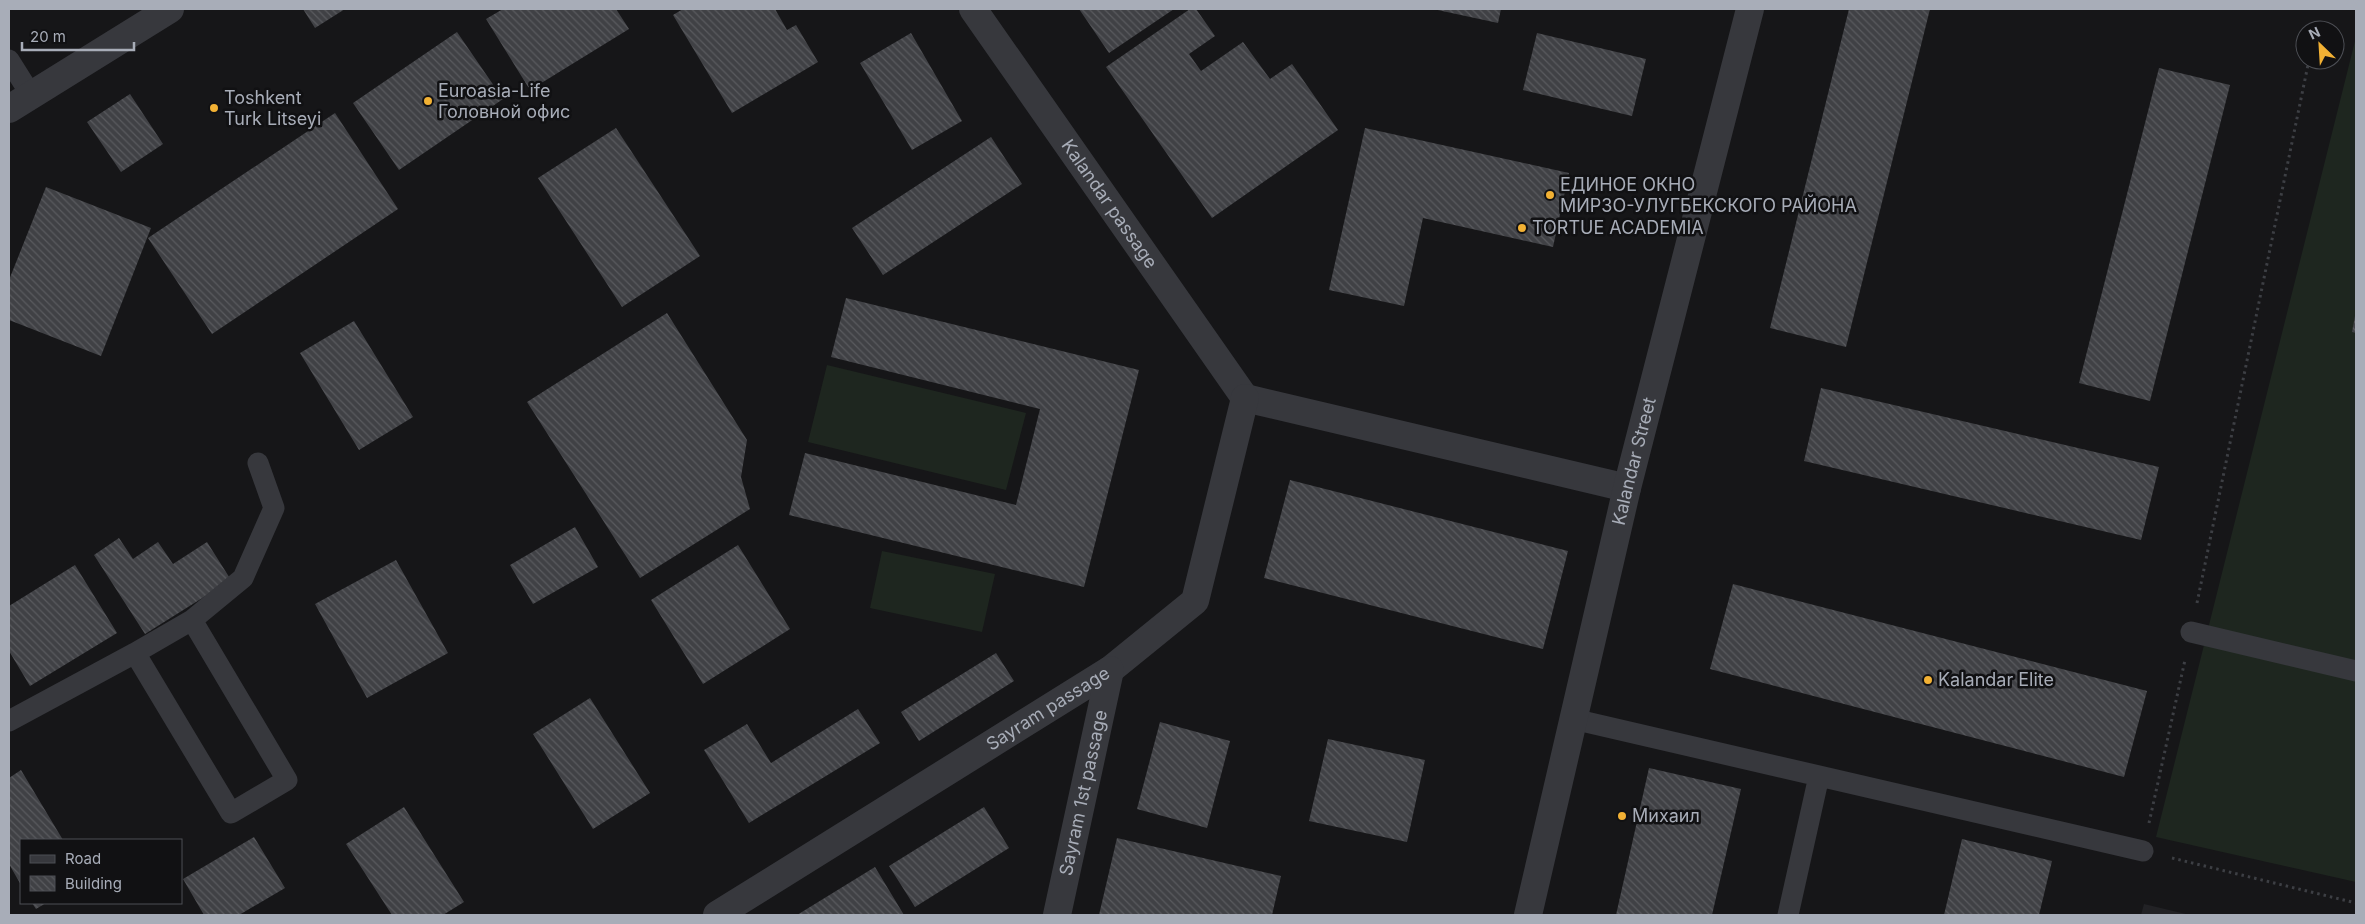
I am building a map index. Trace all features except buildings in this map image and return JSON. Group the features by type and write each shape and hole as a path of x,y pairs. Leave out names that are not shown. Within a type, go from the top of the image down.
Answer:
{"street":[{"path":"20,102 170,9"},
{"name":"Kalandar passage","path":"973,9 1245,398"},
{"name":"Kalandar Street","path":"1528,915 1627,488 1750,9"},
{"path":"1245,398 1627,488"},
{"name":"Sayram passage","path":"717,915 1110,670 1195,601 1245,398"},
{"name":"Sayram 1st passage","path":"1057,915 1110,670"}],"lane":[{"path":"9,60 20,102"},
{"path":"9,721 192,620 243,578 274,508 258,463"},
{"path":"135,653 231,813 287,780 192,620"},
{"path":"2191,632 2356,671"},
{"path":"1573,719 2143,850"},
{"path":"1788,915 1819,776"}],"path":[{"path":"2307,70 2225,459 2191,632 2143,850 2356,903"}],"shaded area":[{"path":"2356,37 2356,882 2156,837"},
{"path":"827,365 1026,413 1006,490 808,442"},
{"path":"882,551 995,574 982,632 870,608"},
{"path":"2144,904 2190,915 2141,915"}],"place":[{"name":"Euroasia-Life Головной офис","path":"428,101"},
{"name":"Toshkent Turk Litseyi","path":"214,108"},
{"name":"ЕДИНОЕ ОКНО МИРЗО-УЛУГБЕКСКОГО РАЙОНА","path":"1550,195"},
{"name":"TORTUE ACADEMIA","path":"1522,228"},
{"name":"Kalandar Elite","path":"1928,680"},
{"name":"Михаил","path":"1622,816"}]}
